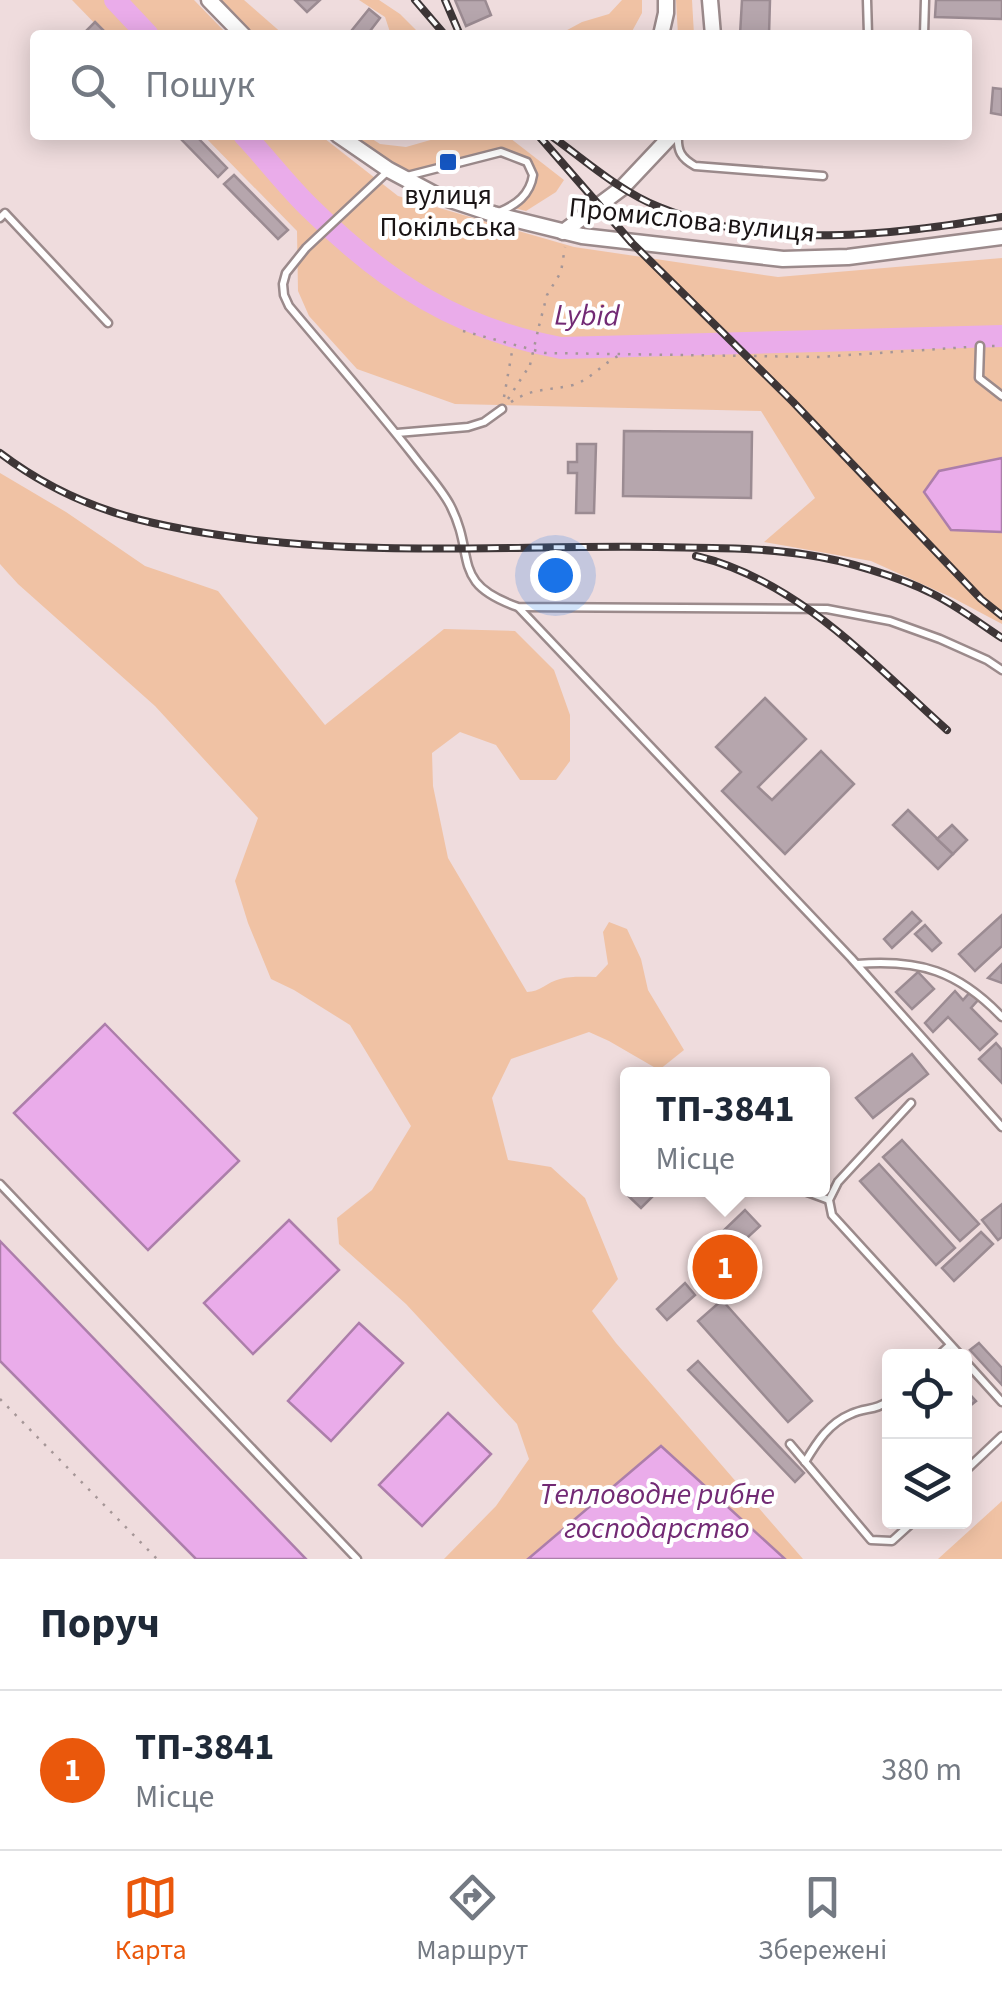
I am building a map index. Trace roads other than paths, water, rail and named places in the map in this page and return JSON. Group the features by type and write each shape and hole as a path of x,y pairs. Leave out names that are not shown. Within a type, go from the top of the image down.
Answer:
{"street":[{"path":"209,0 238,30"},
{"path":"662,30 666,0"},
{"path":"710,0 713,30"},
{"name":"Промислова вулиця","path":"345,140 389,170 436,194 565,233 632,243 783,258 848,257 1002,237"},
{"path":"565,233 622,188 670,140"}],"lane":[{"path":"867,0 868,30"},
{"path":"924,30 925,0"},
{"path":"676,140 684,160 695,166 823,176"},
{"path":"403,178 502,152 527,162 533,176 528,193 493,214"},
{"path":"389,170 306,248 286,273 284,295 448,502 460,527 469,573 478,586 497,600 518,607 827,609 890,621 940,638 1002,670"},
{"path":"0,218 5,213 108,323"},
{"path":"980,346 979,378 1002,396"},
{"path":"396,433 468,427 484,422 502,408"},
{"path":"518,607 856,964 1002,1127"},
{"path":"856,964 886,962 944,972 981,994 1002,1017"},
{"path":"911,1103 838,1182 829,1200 832,1215 954,1349"},
{"path":"0,1184 357,1559"},
{"path":"821,1197 829,1200"},
{"path":"945,1349 950,1344"},
{"path":"972,1369 1002,1402"},
{"path":"806,1462 821,1435 851,1414 882,1405"},
{"path":"972,1464 1002,1436"},
{"path":"790,1444 871,1540 892,1541 905,1529"}],"water":[{"path":"1002,458 1002,532 951,530 924,492 939,471"},
{"path":"105,1024 239,1161 148,1250 14,1113"},
{"path":"289,1220 339,1270 253,1354 204,1303"},
{"path":"0,1241 306,1559 196,1559 0,1361"},
{"path":"359,1323 403,1363 331,1441 288,1401"},
{"path":"448,1413 491,1454 422,1526 379,1485"},
{"name":"Тепловодне рибне господарство","path":"661,1446 785,1559 528,1559"}],"waterway":[{"name":"Lybid","path":"115,0 143,30"},
{"name":"Lybid","path":"248,140 311,209 395,280 456,315 523,340 561,348 1002,336"}],"railway":[{"path":"415,0 441,30"},
{"path":"445,0 458,30"},
{"path":"542,140 632,243 1002,616"},
{"path":"557,140 644,200 700,221 742,230 785,234 873,233 1002,217"},
{"path":"0,453 28,473 85,502 144,521 240,538 344,547 732,548 822,557 918,587 1002,638"},
{"path":"696,556 768,584 800,604 862,652 947,730"}],"place":[{"name":"вулиця Покільська","path":"448,162"},
{"name":"ТП-3841","path":"725,1267"}]}
